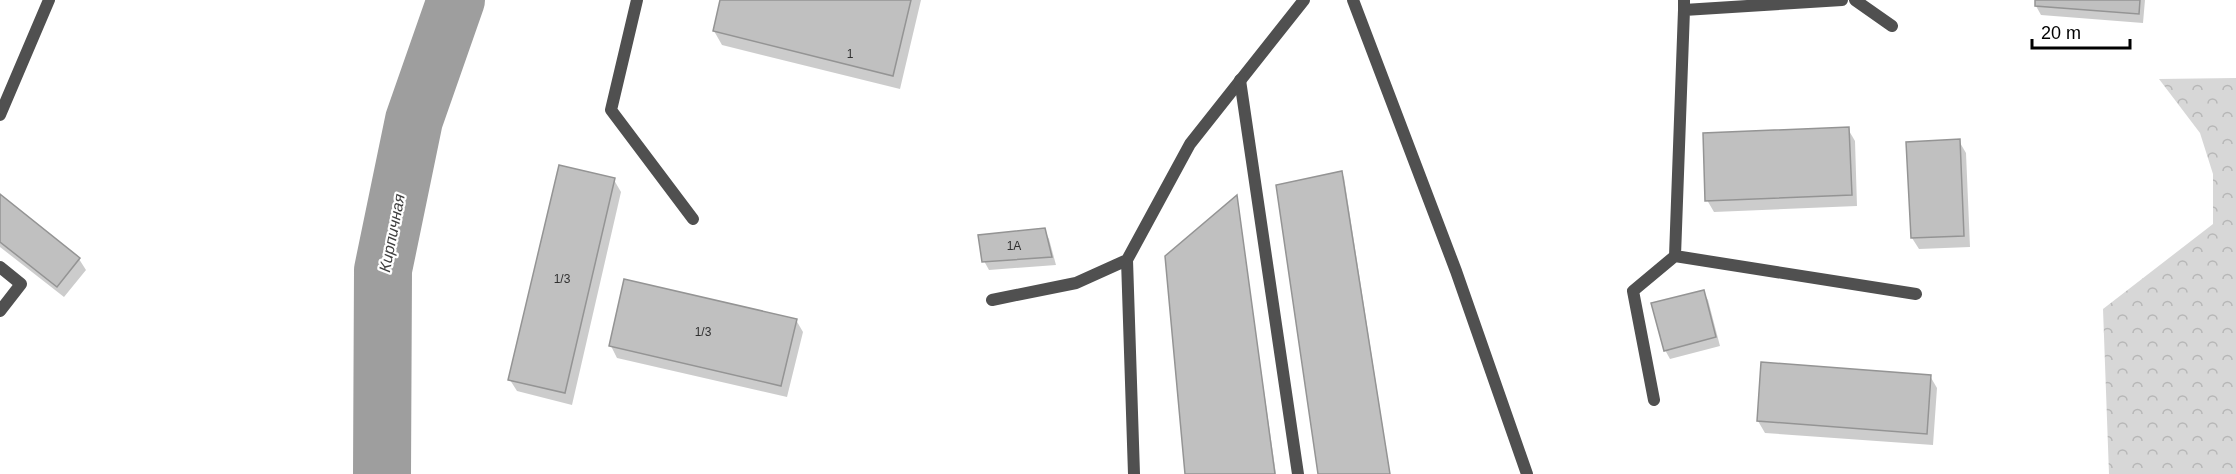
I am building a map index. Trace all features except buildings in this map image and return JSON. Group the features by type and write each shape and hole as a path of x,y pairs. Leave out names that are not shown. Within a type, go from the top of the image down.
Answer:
{"street":[{"path":"0,115 49,0"},
{"path":"637,0 612,110 693,219"},
{"path":"1134,474 1127,260 1190,144 1304,0"},
{"path":"1353,0 1456,271 1527,474"},
{"path":"1654,400 1633,291 1675,256 1684,5 1842,0"},
{"path":"1855,0 1892,26"},
{"path":"1240,80 1298,474"},
{"path":"1675,256 1916,294"},
{"path":"992,300 1076,283 1127,260"},
{"path":"0,267 21,284 0,311"}],"green space":[{"path":"2236,78 2236,474 2109,474 2103,309 2213,224 2213,174 2200,133 2159,79"}],"waterway":[{"name":"Кирпичная","path":"382,474 383,270 414,120 456,0"}]}
